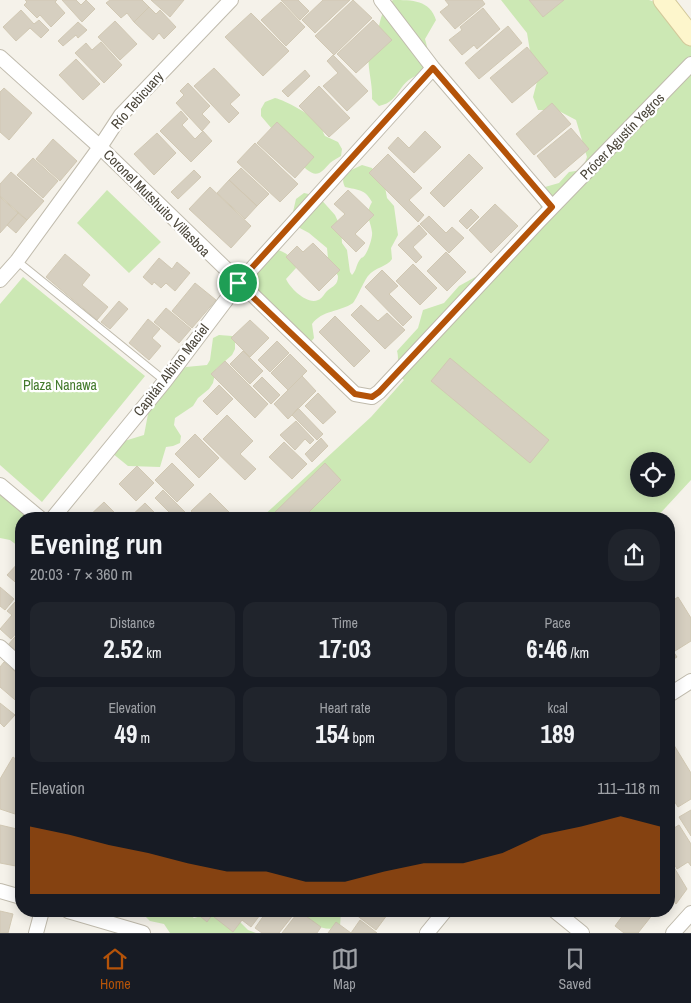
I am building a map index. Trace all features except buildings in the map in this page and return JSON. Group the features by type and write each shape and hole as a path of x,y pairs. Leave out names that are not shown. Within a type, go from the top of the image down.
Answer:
{"main road":[{"path":"663,0 691,36"}],"street":[{"name":"Río Tebicuary","path":"0,280 17,261 127,107 231,0"},
{"path":"381,0 433,68 552,207"},
{"name":"Coronel Mutshuito Villasboa","path":"0,57 100,147 238,283 355,394"},
{"name":"Prócer Agustín Yegros","path":"355,394 372,397 379,392 552,207 691,64"},
{"name":"Capitán Albino Maciel","path":"58,512 165,380 238,283 433,68"},
{"path":"0,485 33,512"},
{"path":"0,647 15,661"},
{"path":"675,691 691,682"},
{"path":"0,891 15,895"},
{"path":"673,933 691,912"},
{"path":"36,933 40,917"},
{"path":"88,917 143,933"},
{"path":"427,933 440,917"},
{"path":"562,917 582,933"}],"lane":[{"path":"17,261 165,380"}],"green space":[{"path":"393,0 419,2 429,8 436,20 425,39 429,54 423,74 408,80 392,100 379,106 372,99 369,51 386,7"},
{"path":"501,0 649,0 667,6 691,31 691,480 661,512 268,512 371,417 404,380 398,370 397,351 418,328 423,310 444,303 459,286 497,265 541,211 539,191 559,183 569,172 582,170 587,157 576,120 557,110 538,110 533,97 538,78 527,33"},
{"path":"275,98 300,109 318,122 325,136 338,142 342,149 341,156 319,173 316,174 306,169 261,116 261,109 265,102"},
{"path":"362,165 372,168 385,187 387,198 394,206 398,235 391,248 392,259 368,276 353,303 316,319 312,324 314,338 310,343 265,317 248,284 273,248 285,253 293,260 296,268 286,279 291,287 304,298 314,301 322,298 336,283 338,276 328,258 327,248 309,233 296,226 292,216 296,199 304,193 318,196 335,215 341,228 342,243 347,250 352,275 359,261 366,253 371,240 372,232 368,214 372,202 364,192 345,187 343,179 347,173"},
{"path":"107,190 161,242 129,273 77,223"},
{"name":"Plaza Nanawa","path":"23,277 145,376 42,502 0,465 0,304"},
{"path":"219,335 232,336 235,342 235,349 232,355 216,369 213,383 209,389 198,398 193,406 175,418 174,425 181,436 180,443 166,447 160,467 128,466 112,453 121,442 144,435 149,409 186,367 207,365 210,360 213,338"},
{"path":"0,488 25,512 15,512 15,544 10,540 0,538"},
{"path":"146,917 224,917 240,922 248,930 256,933 170,933 164,924 150,921"},
{"path":"301,917 341,917 340,927 334,929 323,928"}],"route":[{"path":"433,68 552,207 379,392 372,397 355,394 238,283 433,68"}]}
